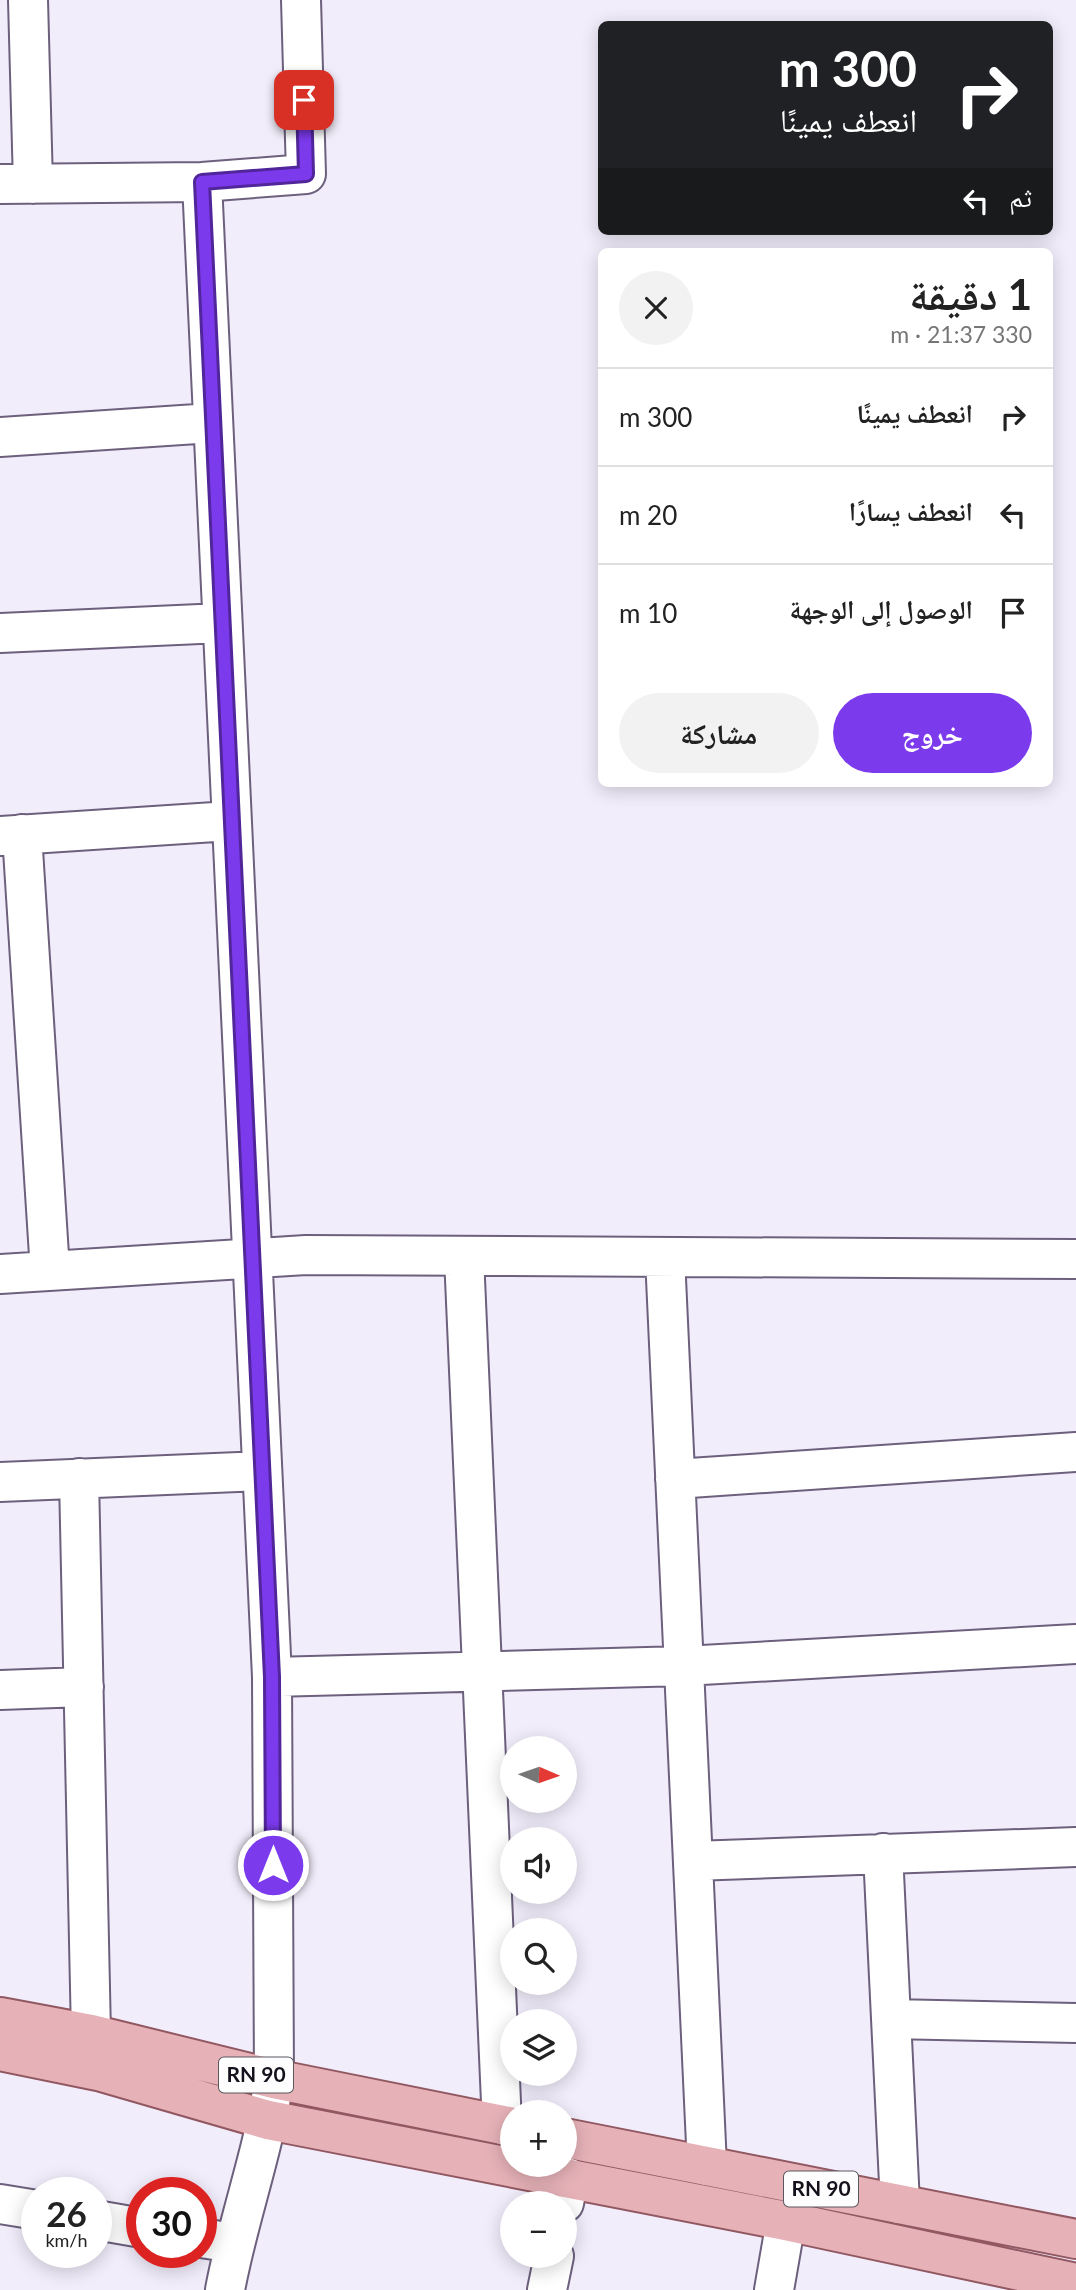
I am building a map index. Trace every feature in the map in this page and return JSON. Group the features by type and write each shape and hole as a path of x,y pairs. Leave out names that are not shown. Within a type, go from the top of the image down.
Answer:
{"main road":[{"name":"RN 90","path":"0,2017 91,2034 274,2079 500,2124"},
{"name":"RN 90","path":"0,2051 102,2072 268,2120 566,2191"},
{"name":"RN 90","path":"577,2140 1076,2239"},
{"name":"RN 90","path":"577,2192 786,2221 1076,2283"}],"street":[{"path":"28,0 16,184 202,182 306,174 301,0"},
{"path":"202,182 272,1677 274,2079 268,2120 217,2240 225,2290"},
{"path":"0,437 212,423"},
{"path":"0,633 222,623"},
{"path":"50,1271 11,835 230,821"},
{"path":"0,1274 306,1255 1076,1259"},
{"path":"464,1256 481,1671 506,2100"},
{"path":"665,1257 707,2166"},
{"path":"675,1479 1076,1452"},
{"path":"0,1482 261,1471"},
{"path":"79,1478 91,2034"},
{"path":"272,1677 684,1667 1076,1644"},
{"path":"0,1690 84,1687"},
{"path":"693,1861 1076,1847"},
{"path":"883,1853 900,2204"},
{"path":"891,2019 1076,2023"},
{"path":"0,2204 21,2207"},
{"path":"774,2290 786,2221"},
{"path":"547,2290 552,2268"}],"route":[{"path":"273,1865 272,1677 202,182 306,174 304,100"}]}
